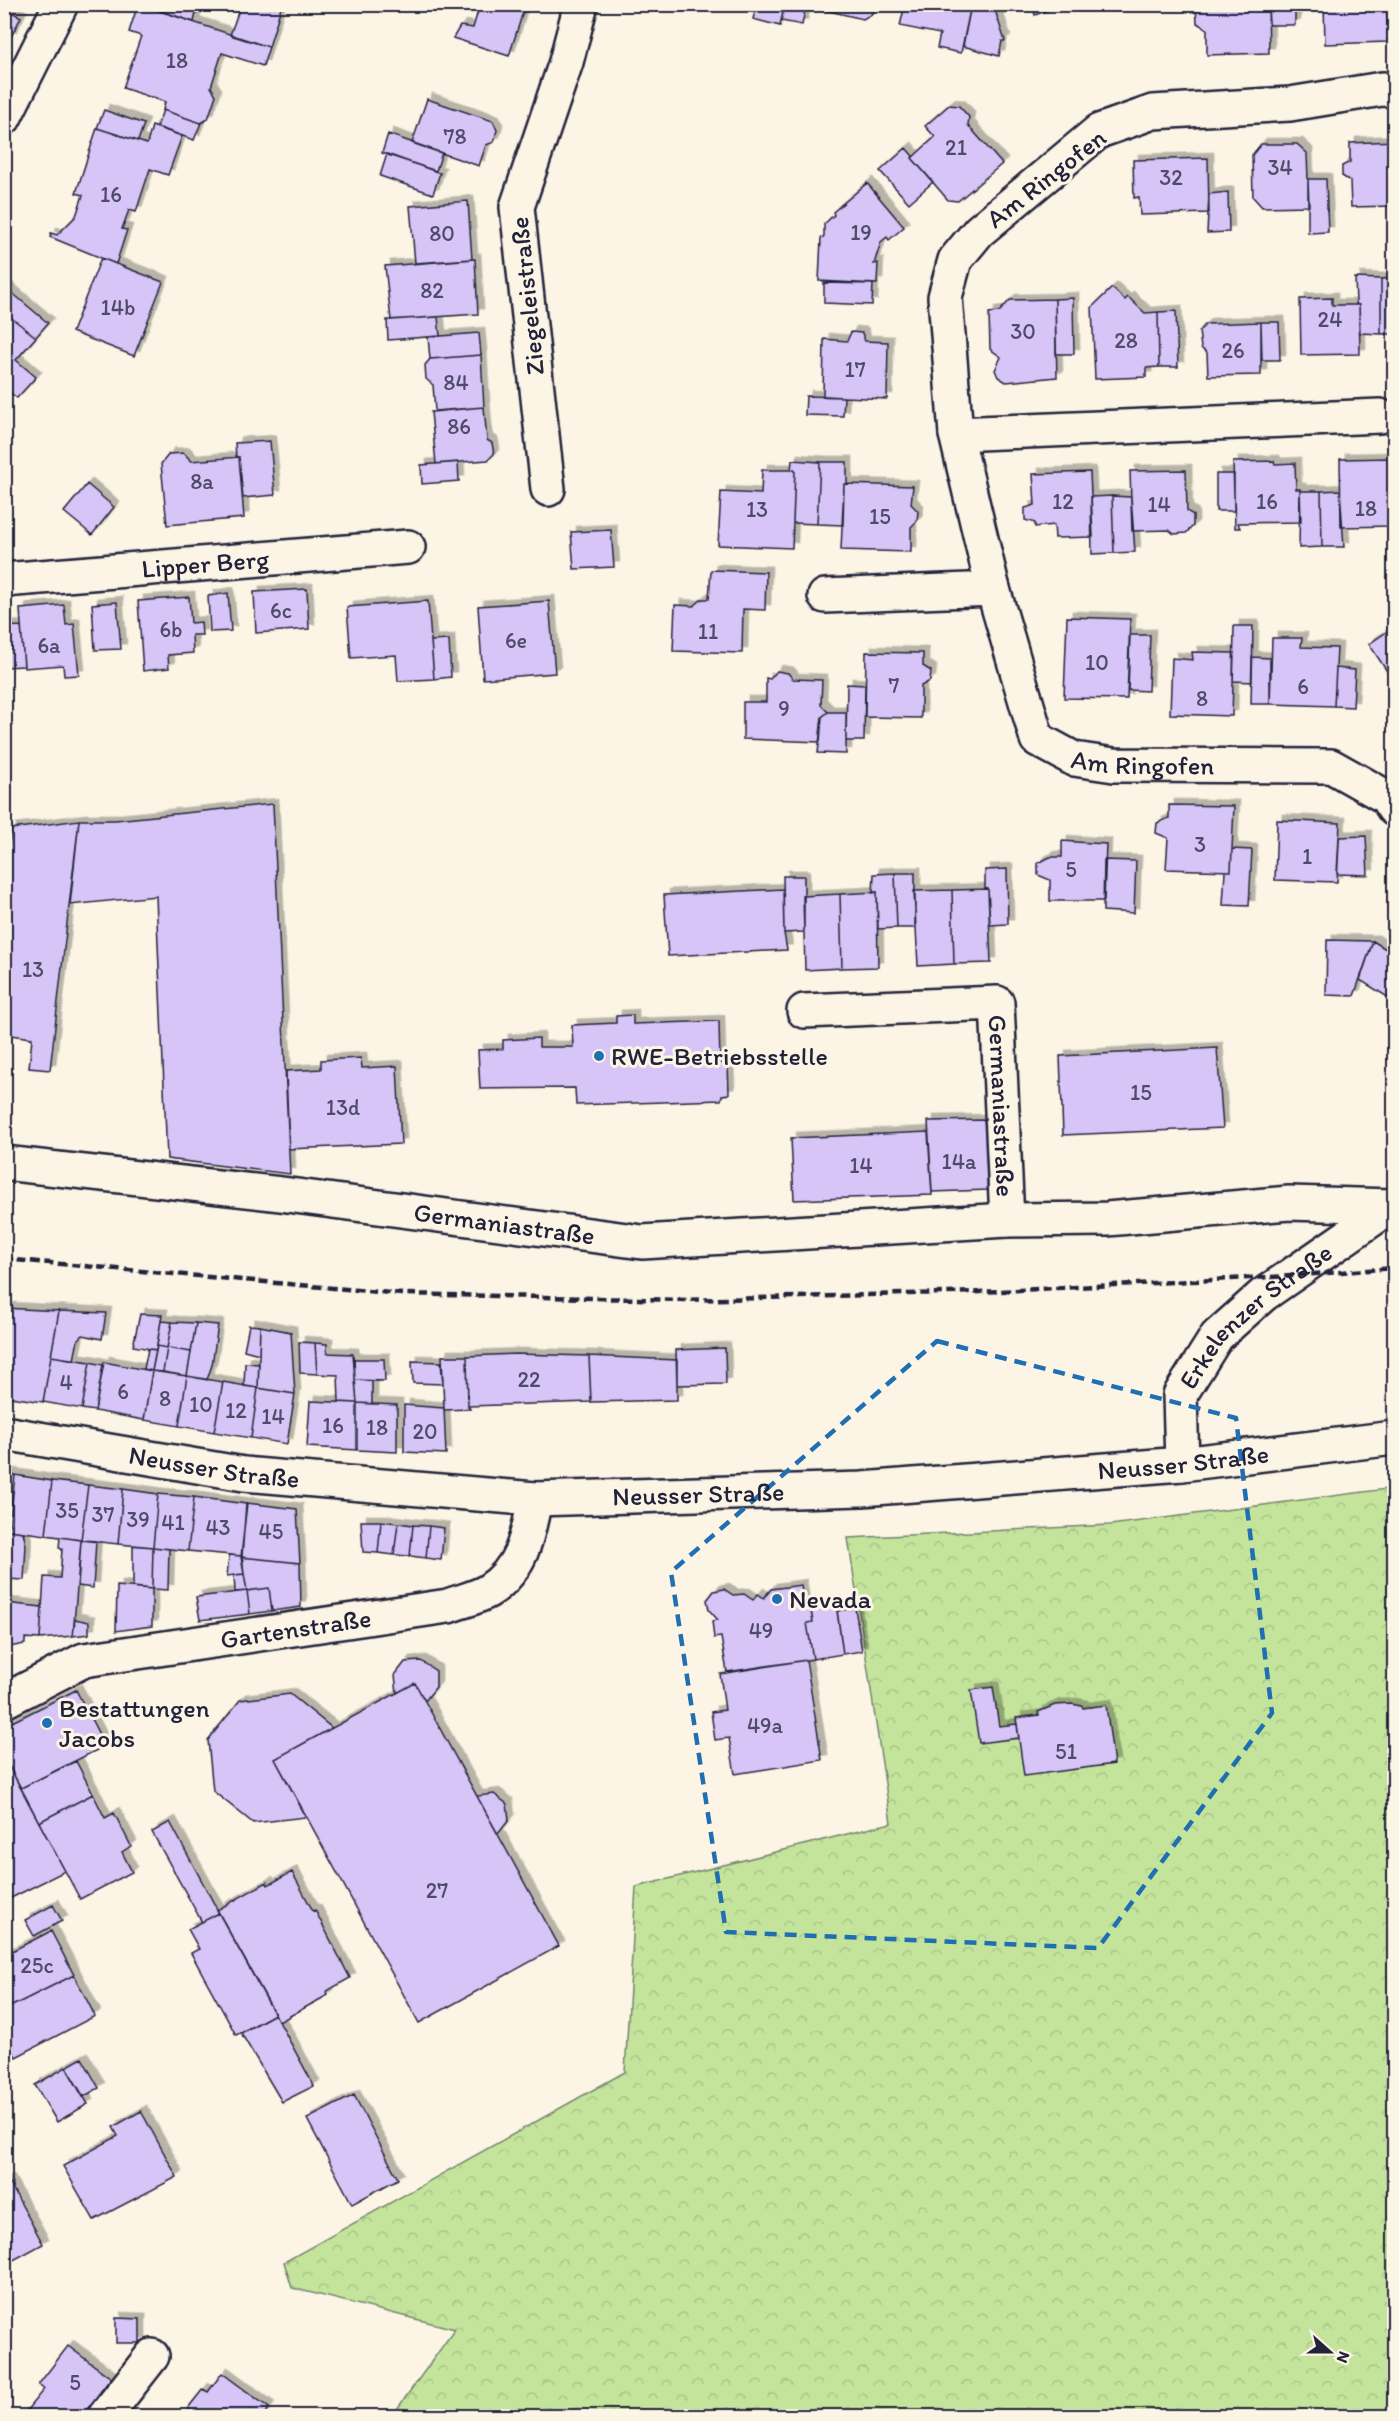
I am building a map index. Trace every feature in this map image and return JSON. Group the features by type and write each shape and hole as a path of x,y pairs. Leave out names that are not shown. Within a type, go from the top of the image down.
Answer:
{"street":[{"path":"4,118 61,4"},
{"name":"Ziegeleistraße","path":"548,489 517,207 566,62 581,4"},
{"name":"Am Ringofen","path":"1395,90 1382,89 1290,104 1153,112 1100,131 979,231 955,260 945,297 956,434 993,589 1037,739 1074,759 1114,765 1331,766 1386,796 1395,809"},
{"path":"956,434 1380,416"},
{"name":"Lipper Berg","path":"4,580 408,547"},
{"path":"825,596 993,589"},
{"name":"Germaniastraße","path":"804,1011 997,1003 1006,1220"},
{"name":"Germaniastraße","path":"4,1163 282,1194 642,1242 1006,1220 1107,1219 1289,1203 1393,1205"},
{"name":"Erkelenzer Straße","path":"1182,1464 1180,1395 1217,1336 1263,1295 1393,1205"},
{"name":"Neusser Straße","path":"4,1433 244,1473 536,1499 862,1489 1182,1464 1395,1438"},
{"name":"Gartenstraße","path":"4,1701 84,1660 448,1606 486,1593 503,1580 527,1544 536,1499"},
{"path":"105,2416 152,2356"}],"highlighted area":[{"path":"937,1341 1236,1418 1272,1713 1098,1948 726,1932 671,1572"}],"green space":[{"path":"1394,1488 1394,2416 392,2416 455,2329 292,2288 284,2262 625,2072 636,1887 891,1823 848,1538 1110,1525"}],"building":[{"path":"138,4 269,47 263,66 222,53 211,87 216,95 208,119 201,123 163,110 165,102 123,88 141,36 129,32"},
{"path":"140,4 198,4 194,22"},
{"path":"241,4 282,4 269,47 230,35"},
{"path":"480,4 530,4 529,10 523,12 509,56 453,38 460,26 473,28"},
{"path":"757,4 785,4 780,26 753,19"},
{"path":"785,4 806,6 802,25 781,21"},
{"path":"874,4 872,14 863,19 803,5"},
{"path":"905,4 971,5 961,53 937,48 940,34 900,26"},
{"path":"993,4 1005,41 1002,41 999,56 963,46 971,5"},
{"path":"1032,4 1056,4 1057,7 1035,15"},
{"path":"1199,4 1268,4 1269,53 1207,55 1207,29 1197,23 1196,6"},
{"path":"1268,4 1295,4 1295,25 1269,25"},
{"path":"1324,4 1387,4 1388,42 1325,44"},
{"path":"4,8 21,17 11,37 4,34"},
{"path":"427,99 493,121 497,130 494,142 486,145 479,166 412,143"},
{"path":"949,105 959,106 969,117 968,125 1002,164 958,201 948,200 912,158 935,137 925,126"},
{"path":"104,110 144,124 138,141 97,128"},
{"path":"163,110 201,123 194,140 157,127"},
{"path":"152,126 182,136 168,175 150,169 136,212 129,210 122,229 127,230 116,264 50,237 51,233 57,235 76,216 83,195 76,193 97,128 147,144"},
{"path":"388,134 442,153 436,171 382,153"},
{"path":"1394,141 1394,206 1351,207 1350,181 1342,176 1342,166 1350,162 1350,143"},
{"path":"1261,144 1297,144 1307,153 1309,206 1262,207 1253,197 1252,155"},
{"path":"906,148 933,182 909,203 880,171"},
{"path":"387,154 440,173 433,194 380,176"},
{"path":"1208,158 1209,213 1140,215 1139,197 1134,198 1133,160"},
{"path":"1308,179 1326,179 1328,232 1308,233"},
{"path":"867,183 904,227 889,240 887,237 881,242 874,264 878,263 877,284 819,281 824,224 834,215 833,212"},
{"path":"1228,192 1229,232 1207,233 1209,194"},
{"path":"468,201 472,259 415,263 410,206"},
{"path":"101,258 163,282 134,356 72,332"},
{"path":"475,259 478,314 391,320 385,266"},
{"path":"1355,278 1381,279 1381,334 1360,333"},
{"path":"1394,278 1394,334 1381,334 1381,279"},
{"path":"824,283 873,284 872,305 824,303"},
{"path":"4,286 48,323 36,337 4,312"},
{"path":"1112,288 1125,300 1128,297 1145,313 1158,312 1159,367 1146,368 1146,377 1095,379 1092,307"},
{"path":"1073,298 1074,354 1056,354 1055,299"},
{"path":"1332,298 1332,305 1359,305 1360,354 1301,355 1300,299"},
{"path":"1055,299 1057,377 1006,382 998,377 995,370 1001,357 990,349 989,313 999,312 1010,300"},
{"path":"1176,311 1178,367 1159,367 1158,312"},
{"path":"4,312 36,337 16,360 36,377 17,398 4,388"},
{"path":"438,317 440,336 388,340 387,320"},
{"path":"1261,322 1279,322 1280,360 1262,360"},
{"path":"1261,322 1261,375 1208,376 1207,353 1201,348 1199,331 1206,324"},
{"path":"851,332 862,333 865,341 888,342 887,399 823,396 824,339 847,341"},
{"path":"479,333 481,355 430,359 428,337"},
{"path":"481,355 484,407 435,411 433,385 426,379 425,365 430,359"},
{"path":"806,396 844,397 843,416 805,415"},
{"path":"484,407 487,440 492,443 494,454 488,460 436,464 431,412"},
{"path":"270,441 275,495 243,498 239,457 236,457 235,443"},
{"path":"184,453 191,461 239,457 244,518 167,525 161,464 169,454"},
{"path":"1390,458 1392,526 1341,527 1340,459"},
{"path":"792,460 820,462 817,524 793,523 795,470 791,470"},
{"path":"1274,461 1275,464 1295,463 1296,489 1300,489 1301,522 1238,523 1240,528 1235,528 1233,462"},
{"path":"458,462 459,481 422,484 421,465"},
{"path":"820,462 847,462 843,525 817,524"},
{"path":"762,470 795,470 792,548 718,545 721,492 761,494"},
{"path":"1186,470 1187,511 1193,515 1193,526 1186,533 1174,534 1169,530 1132,531 1130,471"},
{"path":"1090,472 1093,537 1055,538 1054,525 1035,527 1035,523 1025,520 1025,508 1035,505 1033,474"},
{"path":"1216,474 1234,474 1234,511 1216,511"},
{"path":"87,484 114,507 92,535 64,512"},
{"path":"844,484 913,486 911,504 918,511 917,521 911,527 911,552 841,550"},
{"path":"1340,490 1344,547 1322,547 1321,491"},
{"path":"1300,491 1321,491 1322,547 1299,548"},
{"path":"1112,496 1114,553 1092,554 1091,497"},
{"path":"1112,496 1131,497 1135,552 1114,553"},
{"path":"611,530 614,567 574,569 571,532"},
{"path":"711,570 766,572 765,610 743,609 742,653 673,651 675,605 694,606 702,599 709,599"},
{"path":"307,589 309,629 256,633 254,592"},
{"path":"228,593 231,631 210,632 208,596"},
{"path":"189,597 191,623 201,622 202,635 192,635 193,653 168,655 169,668 143,671 138,601"},
{"path":"428,601 434,679 398,681 396,655 351,658 347,607"},
{"path":"549,601 555,673 483,679 478,606"},
{"path":"117,602 121,649 95,650 92,604"},
{"path":"64,605 66,625 74,624 79,675 64,676 63,665 24,668 20,609"},
{"path":"1067,617 1130,619 1127,699 1064,698"},
{"path":"21,626 24,666 4,667 4,627"},
{"path":"1234,626 1253,626 1252,682 1233,681"},
{"path":"1394,627 1394,682 1369,644"},
{"path":"1130,635 1150,635 1148,691 1128,690"},
{"path":"1272,638 1302,638 1301,647 1337,648 1334,706 1270,704"},
{"path":"449,640 451,677 434,679 431,641"},
{"path":"866,652 923,653 923,666 931,671 930,681 921,686 921,718 865,717"},
{"path":"1192,652 1234,653 1232,716 1170,714 1172,658 1193,660"},
{"path":"1252,657 1270,658 1270,704 1251,704"},
{"path":"1336,668 1355,670 1353,707 1334,706"},
{"path":"777,671 788,673 793,679 822,680 821,705 828,712 822,717 820,742 743,739 743,702 766,702 766,678 770,679"},
{"path":"847,684 865,685 864,741 846,741"},
{"path":"828,712 846,712 846,754 818,753 822,717"},
{"path":"273,804 290,1174 167,1159 156,896 70,905 79,820 115,820"},
{"path":"1169,805 1234,806 1231,871 1166,869 1168,838 1156,833 1157,823 1169,818"},
{"path":"79,820 50,1070 29,1068 32,1038 4,1034 4,883 11,829"},
{"path":"1277,820 1340,823 1337,882 1275,880"},
{"path":"1366,836 1368,875 1337,874 1339,837"},
{"path":"1062,841 1106,844 1104,901 1050,901 1050,880 1038,875 1038,863 1050,857 1062,857"},
{"path":"1232,849 1252,850 1249,906 1223,905 1225,871 1231,871"},
{"path":"1104,860 1136,861 1134,913 1103,911"},
{"path":"1007,869 1008,924 990,925 985,870"},
{"path":"895,873 897,928 878,929 877,892 873,893 874,874"},
{"path":"895,873 915,873 915,928 897,928"},
{"path":"783,876 804,876 804,932 784,933"},
{"path":"783,889 784,933 787,950 668,956 664,895"},
{"path":"988,889 991,963 954,964 952,890"},
{"path":"952,890 954,964 918,966 914,891"},
{"path":"877,892 878,967 842,968 840,894"},
{"path":"840,894 842,968 805,970 803,896"},
{"path":"1327,940 1373,941 1354,996 1326,995"},
{"path":"1373,941 1394,954 1394,1001 1360,980"},
{"name":"RWE-Betriebsstelle","path":"633,1015 633,1024 719,1021 720,1063 728,1063 729,1094 722,1095 721,1100 576,1105 575,1088 480,1089 478,1050 503,1049 503,1040 539,1038 539,1047 573,1047 572,1025 616,1023 616,1016"},
{"path":"1217,1048 1223,1128 1063,1135 1060,1056"},
{"path":"361,1058 362,1068 397,1066 401,1144 289,1149 286,1071 321,1069 321,1060"},
{"path":"986,1120 988,1190 932,1192 928,1121"},
{"path":"928,1132 932,1195 794,1200 791,1138"},
{"path":"4,1308 59,1311 43,1402 4,1396"},
{"path":"59,1311 106,1313 102,1339 83,1335 78,1340 74,1360 51,1356"},
{"path":"140,1314 162,1315 156,1350 133,1346"},
{"path":"161,1321 172,1322 167,1348 157,1346"},
{"path":"172,1322 196,1323 191,1352 167,1348"},
{"path":"196,1323 218,1325 212,1365 207,1380 187,1376"},
{"path":"249,1325 260,1326 259,1354 244,1350"},
{"path":"260,1326 291,1332 295,1394 258,1388"},
{"path":"299,1342 315,1343 317,1374 300,1373"},
{"path":"315,1343 327,1344 327,1353 353,1354 357,1403 339,1402 338,1375 317,1374"},
{"path":"157,1346 167,1348 163,1372 152,1371"},
{"path":"167,1348 191,1352 187,1376 163,1372"},
{"path":"725,1348 726,1384 677,1385 676,1350"},
{"path":"148,1349 156,1350 152,1371 144,1369"},
{"path":"516,1354 589,1356 591,1402 468,1406 467,1356"},
{"path":"51,1356 90,1362 82,1409 43,1402"},
{"path":"442,1356 467,1356 468,1406 470,1409 444,1410"},
{"path":"589,1356 677,1360 677,1400 591,1402"},
{"path":"354,1359 384,1359 385,1381 355,1380"},
{"path":"412,1361 441,1362 443,1384 413,1383"},
{"path":"90,1362 103,1365 95,1411 82,1409"},
{"path":"104,1362 152,1371 144,1420 95,1411"},
{"path":"245,1363 259,1364 258,1388 244,1386"},
{"path":"152,1371 187,1376 179,1426 144,1420"},
{"path":"187,1376 223,1382 214,1432 179,1426"},
{"path":"355,1380 372,1381 372,1404 357,1403"},
{"path":"223,1382 258,1388 251,1438 214,1432"},
{"path":"258,1388 295,1394 287,1444 251,1438"},
{"path":"310,1401 357,1403 357,1450 307,1447"},
{"path":"357,1403 397,1405 397,1452 357,1450"},
{"path":"404,1405 444,1408 446,1454 404,1452"},
{"path":"4,1473 15,1475 9,1530 4,1530"},
{"path":"15,1475 52,1481 46,1535 9,1530"},
{"path":"52,1481 88,1485 81,1540 46,1535"},
{"path":"88,1485 123,1489 118,1544 81,1540"},
{"path":"123,1489 158,1494 153,1547 118,1544"},
{"path":"158,1494 194,1497 188,1551 153,1547"},
{"path":"194,1497 246,1504 242,1556 188,1551"},
{"path":"247,1503 297,1509 300,1563 241,1557"},
{"path":"361,1521 381,1521 378,1553 363,1552"},
{"path":"381,1521 398,1523 394,1555 378,1553"},
{"path":"398,1523 413,1525 410,1556 394,1555"},
{"path":"413,1525 429,1526 426,1558 410,1556"},
{"path":"429,1526 444,1528 441,1560 426,1558"},
{"path":"4,1530 9,1530 5,1593 4,1593"},
{"path":"9,1530 23,1532 26,1545 24,1580 6,1579"},
{"path":"60,1537 81,1540 73,1636 40,1639 44,1577 60,1578 62,1549 59,1548"},
{"path":"81,1540 96,1541 93,1588 78,1586"},
{"path":"133,1545 153,1547 152,1589 133,1587"},
{"path":"153,1547 169,1549 168,1590 152,1589"},
{"path":"229,1555 242,1556 244,1574 227,1576"},
{"path":"241,1557 300,1563 301,1607 272,1611 269,1588 247,1591"},
{"path":"244,1574 247,1591 235,1592 234,1575"},
{"path":"801,1585 804,1606 810,1605 813,1622 807,1623 813,1659 727,1672 721,1637 714,1638 712,1621 718,1620 709,1610 707,1600 714,1591 724,1589 733,1595 744,1594 753,1600 758,1594 764,1598 771,1589"},
{"path":"117,1586 152,1589 152,1626 116,1631"},
{"path":"269,1588 272,1611 250,1614 247,1591"},
{"path":"247,1591 250,1614 200,1620 196,1597"},
{"path":"836,1602 843,1654 813,1659 807,1623 813,1622 810,1605"},
{"path":"5,1603 42,1607 40,1639 25,1638 25,1644 4,1648"},
{"path":"855,1608 862,1651 843,1654 837,1611"},
{"path":"75,1619 89,1622 89,1634 73,1636"},
{"path":"806,1660 822,1760 735,1774 729,1738 715,1740 711,1712 725,1710 720,1674"},
{"path":"421,1661 436,1671 436,1687 425,1701 415,1683 397,1693 395,1675 405,1662"},
{"path":"415,1683 559,1946 419,2023 275,1759"},
{"path":"993,1687 999,1726 1017,1724 1019,1738 979,1743 971,1690"},
{"path":"76,1690 105,1746 21,1788 4,1757 4,1726"},
{"path":"290,1694 332,1728 275,1759 306,1817 253,1823 213,1791 208,1740 240,1700"},
{"path":"1072,1704 1083,1708 1106,1705 1114,1764 1024,1776 1016,1718 1039,1715 1038,1712 1055,1705"},
{"path":"4,1757 65,1871 5,1901 4,1900"},
{"path":"76,1761 93,1794 39,1822 21,1788"},
{"path":"93,1794 105,1818 114,1813 131,1846 122,1852 132,1872 80,1899 39,1822"},
{"path":"494,1794 507,1804 509,1820 498,1834 477,1796"},
{"path":"170,1822 219,1913 202,1922 152,1832"},
{"path":"292,1872 313,1911 315,1910 350,1978 327,1991 328,1995 279,2022 217,1910 267,1882 268,1885"},
{"path":"53,1905 62,1921 34,1936 25,1920"},
{"path":"219,1913 275,2014 236,2035 191,1953 199,1949 188,1929"},
{"path":"51,1931 74,1975 4,2010 4,1955"},
{"path":"74,1975 95,2016 16,2057 4,2035 4,2010"},
{"path":"275,2014 314,2086 282,2102 241,2033"},
{"path":"82,2058 99,2088 83,2097 66,2067"},
{"path":"66,2067 88,2104 57,2122 35,2085"},
{"path":"354,2095 398,2179 352,2204 307,2119"},
{"path":"141,2111 177,2177 94,2220 63,2166 118,2136 113,2127"},
{"path":"8,2180 43,2244 8,2263 4,2256 4,2182"},
{"path":"116,2318 140,2319 140,2343 116,2343"},
{"path":"68,2346 111,2378 82,2416 22,2416 44,2389 38,2385"},
{"path":"222,2373 269,2408 263,2416 190,2416 193,2412 188,2408 203,2389 208,2392"}],"railway":[{"path":"4,1259 402,1294 686,1300 980,1292 1289,1276 1394,1268"}],"place":[{"name":"RWE-Betriebsstelle","path":"599,1056"},
{"name":"Nevada","path":"777,1599"},
{"name":"Bestattungen Jacobs","path":"47,1723"}]}
